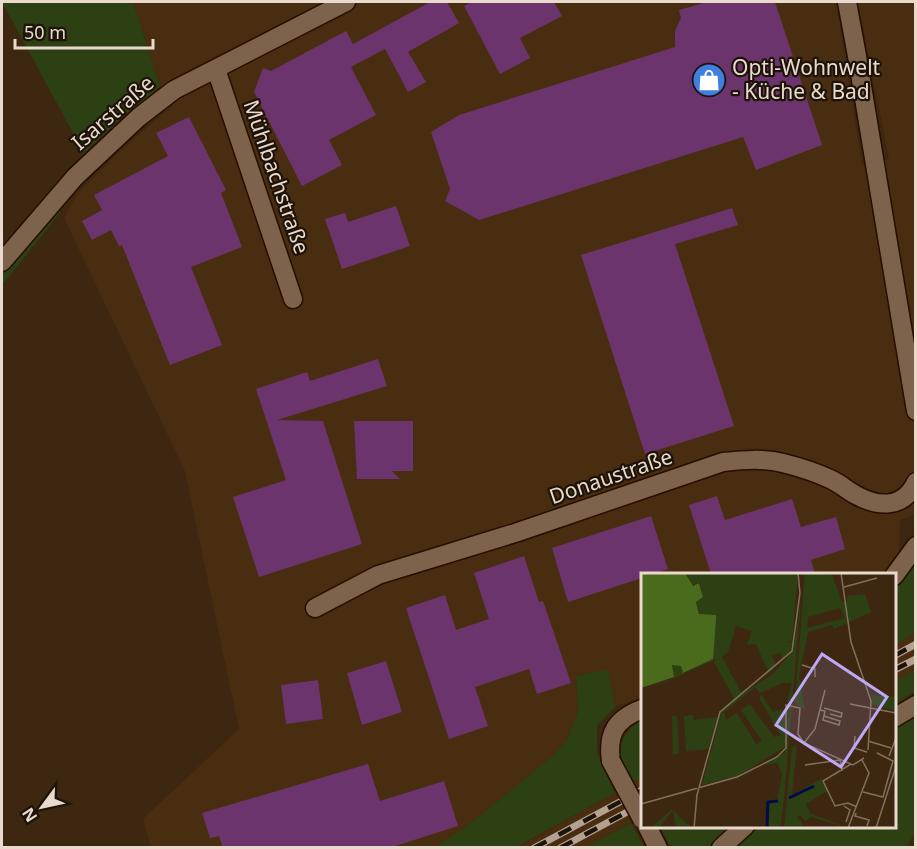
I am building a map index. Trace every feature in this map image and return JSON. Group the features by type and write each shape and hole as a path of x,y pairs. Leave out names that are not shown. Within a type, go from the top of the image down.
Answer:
{"street":[{"name":"Isarstraße","path":"2,262 75,177 139,117 174,90 346,2"},
{"path":"847,2 915,411"},
{"name":"Mühlbachstraße","path":"216,69 293,299"},
{"name":"Donaustraße","path":"315,608 378,575 723,462 743,460 780,462 814,472 856,495 883,504 890,504 909,494 915,482"},
{"path":"896,573 915,546"},
{"path":"896,717 915,705"},
{"path":"641,709 618,724 610,738 609,748 611,761 641,817"},
{"path":"648,828 657,846"},
{"path":"721,848 743,828"}],"shaded area":[{"path":"133,2 836,2 862,165 889,159 858,2 915,2 915,514 900,520 899,557 885,573 641,573 641,697 615,707 608,669 576,676 578,711 566,742 549,759 472,822 436,847 151,847 143,819 239,729 185,471 64,218 77,194 117,154 173,105 158,80"},
{"path":"915,633 915,670 896,681 896,644"},
{"path":"641,779 641,818 587,847 516,848"}],"green space":[{"path":"2,2 133,2 161,86 120,119 84,153"},
{"path":"57,209 60,209 60,213 2,285 2,273"},
{"path":"915,560 915,633 896,644 896,584"},
{"path":"608,669 615,707 597,726 597,753 615,793 516,847 436,847 472,822 549,759 566,742 578,711 576,676"},
{"path":"915,670 915,691 896,703 896,680"},
{"path":"915,714 915,831 907,847 734,848 759,828 896,828 896,728"},
{"path":"641,720 641,779 635,782 620,755 624,737"},
{"path":"631,823 644,847 587,847"},
{"path":"661,828 730,828 708,848 670,845"}],"building":[{"path":"430,2 447,2 459,23 408,52 426,82 408,92 385,49 351,67 376,115 329,140 342,165 302,186 254,92 263,68 271,71 346,31 353,44"},
{"path":"472,2 554,2 562,16 520,38 530,58 500,74 464,6"},
{"path":"707,2 775,2 822,145 756,170 743,137 479,220 445,201 450,189 431,132 459,115 675,47 675,31 681,18 679,10"},
{"path":"189,117 226,190 221,193 242,247 191,267 222,345 170,365 122,245 119,246 111,230 92,240 82,221 102,210 94,195 168,156 156,133"},
{"path":"396,206 410,246 342,269 325,219 345,213 348,222"},
{"path":"732,208 738,225 675,244 734,426 645,454 581,255"},
{"path":"378,359 387,386 277,420 323,421 362,544 259,577 233,497 286,480 256,389 307,372 310,381"},
{"path":"354,421 413,421 413,471 392,471 400,479 357,479"},
{"path":"717,496 725,520 792,499 801,527 836,517 845,549 811,560 815,573 711,573 689,505"},
{"path":"651,516 668,569 655,573 641,573 641,578 568,602 552,548"},
{"path":"524,556 539,602 543,601 571,683 537,694 529,669 475,687 488,726 449,739 406,608 445,595 456,630 489,619 474,573"},
{"path":"386,661 402,712 362,725 347,673"},
{"path":"318,680 323,719 286,724 281,685"},
{"path":"368,764 380,801 444,781 458,826 389,848 223,848 219,836 210,838 202,813"}],"railway":[{"path":"896,655 916,644"},
{"path":"896,669 916,659"},
{"path":"534,848 641,791"},
{"path":"560,848 641,805"}],"place":[{"name":"Opti-Wohnwelt - Küche & Bad","path":"709,80"}]}
